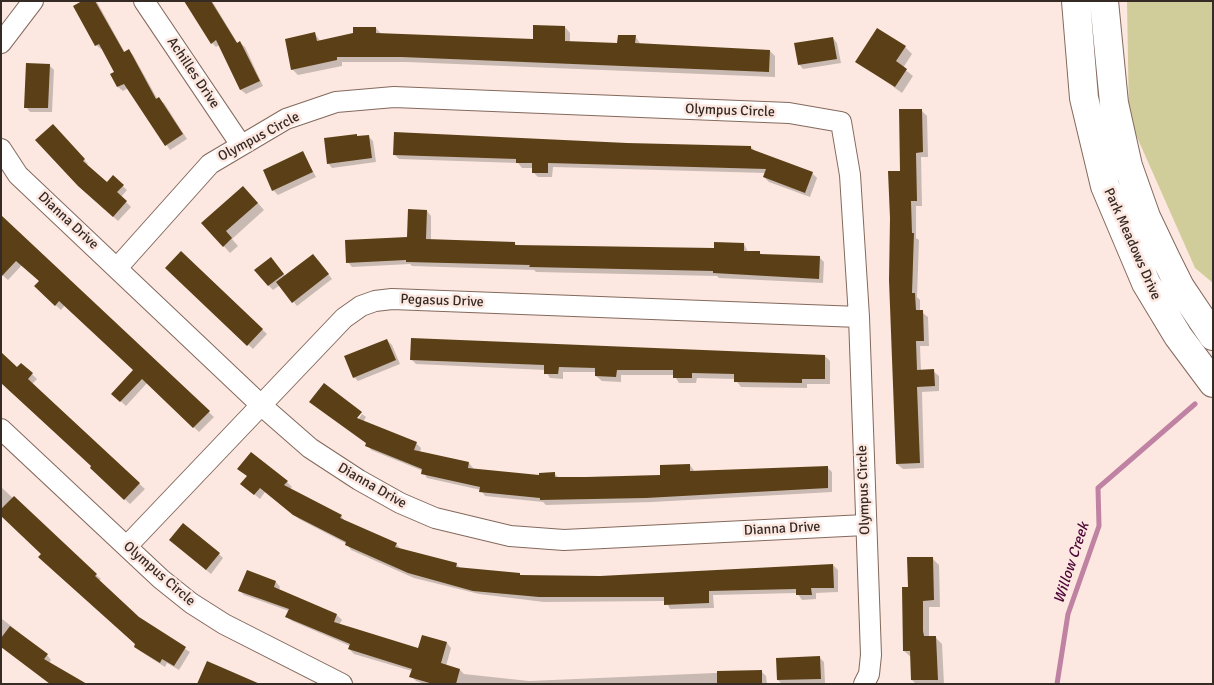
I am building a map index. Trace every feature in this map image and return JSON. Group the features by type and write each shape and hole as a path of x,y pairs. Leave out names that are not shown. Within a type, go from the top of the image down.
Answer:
{"main road":[{"name":"Park Meadows Drive","path":"1076,1 1084,98 1105,186 1146,283 1178,336 1213,383"},
{"name":"Park Meadows Drive","path":"1104,1 1114,103 1128,166 1146,217 1170,266 1193,308 1213,336"}],"street":[{"path":"1,43 33,1"},
{"name":"Achilles Drive","path":"144,1 241,145"},
{"name":"Olympus Circle","path":"118,268 210,164 286,119 336,102 394,97 789,114 841,122 850,175 859,317 871,655 869,674 864,684"},
{"name":"Dianna Drive","path":"1,149 18,175 262,406 310,448 358,480 400,503 435,518 510,536 564,540 865,525"},
{"name":"Pegasus Drive","path":"127,546 344,318 361,306 375,301 392,299 859,317"},
{"name":"Olympus Circle","path":"1,429 161,579 191,603 224,624 342,684"}],"shaded area":[{"path":"1127,1 1213,1 1213,283 1195,268 1129,119"}],"building":[{"path":"82,1 95,1 124,52 129,49 156,99 159,97 183,134 165,146 124,84 117,87 110,74 114,72 99,44 95,46 73,6"},
{"path":"184,1 211,1 237,43 240,41 260,81 240,90 216,40 211,44"},
{"path":"533,25 565,26 565,41 617,43 618,35 636,35 635,43 770,50 769,72 401,57 337,57 337,60 291,70 285,39 315,32 317,41 353,33 353,27 376,27 376,33 533,39"},
{"path":"877,28 906,46 896,61 907,69 895,87 855,62"},
{"path":"833,37 837,59 798,65 794,43"},
{"path":"26,63 50,64 48,108 24,108"},
{"path":"899,109 922,109 923,152 916,153 917,201 911,201 912,233 914,233 912,293 915,293 916,310 923,310 924,341 916,341 917,370 934,369 935,386 917,387 920,463 896,464 889,280 890,218 888,171 900,171"},
{"path":"53,124 85,159 83,161 107,182 113,175 124,185 117,192 127,201 113,217 78,186 35,140"},
{"path":"394,132 627,143 751,146 751,149 813,172 805,193 763,177 766,169 548,163 548,173 532,173 532,163 516,163 516,159 393,155"},
{"path":"357,134 357,136 369,135 372,158 327,164 324,138"},
{"path":"303,151 313,172 272,191 263,170"},
{"path":"243,186 258,203 226,231 232,238 223,247 201,223"},
{"path":"408,209 427,210 426,239 515,242 515,245 714,248 714,242 744,243 744,251 760,251 760,254 820,256 819,279 713,273 713,271 529,267 530,265 406,262 406,260 346,263 345,240 407,237"},
{"path":"1,215 210,411 193,428 142,379 120,402 111,394 133,370 59,301 55,306 34,286 39,281 16,261 1,277"},
{"path":"181,251 263,329 247,346 165,268"},
{"path":"313,254 329,274 292,303 276,282"},
{"path":"271,257 284,274 268,286 254,270"},
{"path":"411,338 825,355 825,379 802,379 802,383 734,382 734,374 692,373 692,378 673,378 673,370 617,370 616,377 595,376 595,368 559,367 558,374 544,374 544,365 410,360"},
{"path":"387,339 396,360 353,378 344,356"},
{"path":"1,352 17,367 21,363 33,373 28,379 140,483 124,500 90,468 91,466 1,383"},
{"path":"324,383 362,412 357,418 417,442 414,450 469,462 468,468 539,475 539,473 555,472 555,477 586,477 660,475 660,465 690,464 690,471 828,466 828,488 646,498 540,500 540,498 479,492 480,487 421,474 422,469 365,446 366,443 309,402"},
{"path":"251,452 288,481 284,485 342,515 340,518 397,543 395,547 457,563 456,567 520,573 520,575 600,576 833,564 834,588 811,588 812,595 796,595 796,589 709,591 709,603 664,605 664,597 539,597 473,591 408,573 345,545 346,542 293,515 260,488 254,495 240,484 247,476 237,469"},
{"path":"14,496 97,574 95,576 139,617 186,647 174,666 162,659 160,663 134,647 135,644 38,557 41,554 1,516 1,509"},
{"path":"183,523 220,553 206,570 169,540"},
{"path":"907,557 933,557 934,600 923,601 923,631 924,636 936,636 938,680 911,680 910,651 903,651 902,587 908,587"},
{"path":"247,570 276,581 274,587 337,614 334,622 418,648 422,635 447,642 441,663 460,669 456,684 433,684 409,677 412,669 348,649 350,644 285,617 289,609 238,591"},
{"path":"10,626 48,654 44,659 87,684 50,684 1,647 1,638"},
{"path":"820,656 821,679 777,680 776,658"},
{"path":"207,661 260,684 197,684"},
{"path":"762,670 762,684 717,684 717,671"}],"waterway":[{"name":"Willow Creek","path":"1057,684 1068,614 1099,526 1098,488 1195,404"}]}
